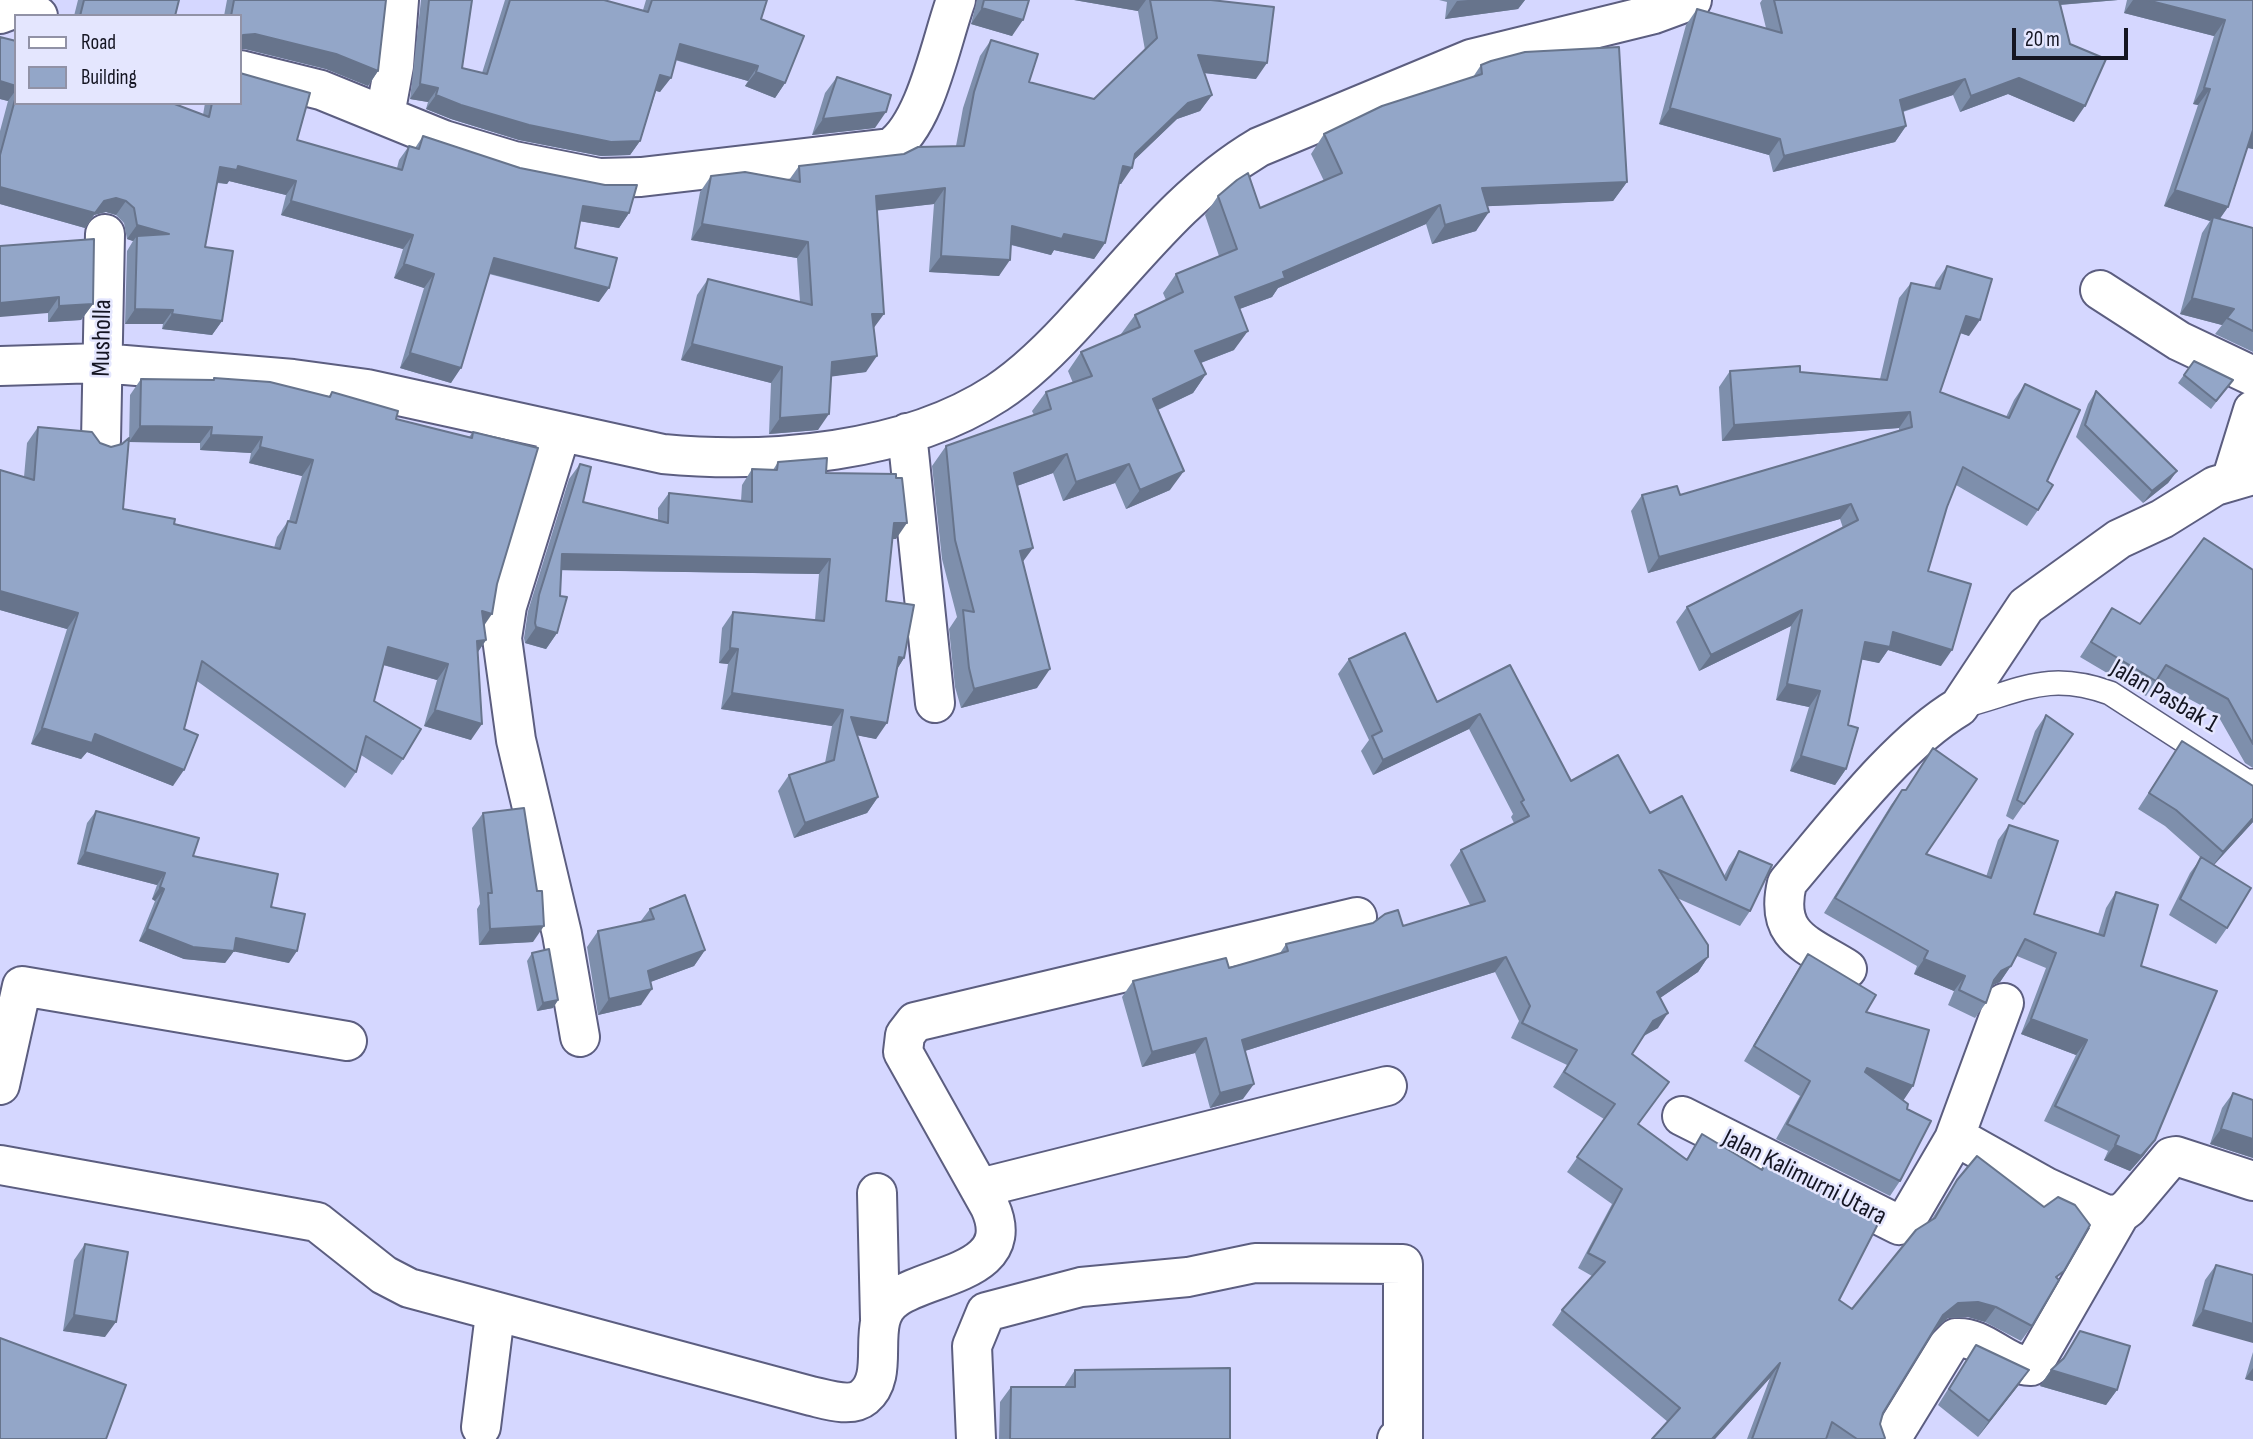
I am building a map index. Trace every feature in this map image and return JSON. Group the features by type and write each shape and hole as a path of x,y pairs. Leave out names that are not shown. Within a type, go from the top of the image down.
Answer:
{"street":[{"path":"0,14 5,0"},
{"path":"385,115 394,66 399,0"},
{"path":"242,70 321,90 474,150 557,172 599,178 641,177 890,148 903,140 916,121 956,0"},
{"path":"0,366 102,363 293,379 367,389 663,454 713,459 818,451 907,433 968,409 997,393 1028,369 1082,315 1180,206 1231,164 1259,147 1471,59 1644,17 1692,0"},
{"path":"0,14 16,8 32,14"},
{"name":"Musholla","path":"101,441 105,234"},
{"path":"2100,290 2179,341 2253,376"},
{"path":"561,432 506,606 502,638 516,740 562,934 580,1037"},
{"path":"907,433 935,703"},
{"path":"1847,970 1798,939 1784,920 1782,903 1787,883 1871,784 1944,716 1959,707 2026,606 2119,539 2162,519 2215,486 2245,452"},
{"path":"880,1319 896,1297 963,1271 992,1246 997,1233 996,1221 980,1188 903,1052 905,1035 915,1022 1357,916"},
{"path":"0,1085 22,986 347,1041"},
{"path":"2004,1003 1955,1139 1962,1140 2046,1187 2107,1215 2120,1214"},
{"path":"980,1188 1387,1086"},
{"name":"Jalan Kalimurni Utara","path":"1682,1116 1899,1225 1906,1221 1955,1139"},
{"path":"1891,1439 1948,1346 1956,1338 1974,1341 2022,1366 2031,1366 2120,1214 2171,1157 2176,1156 2253,1181"},
{"path":"0,1165 317,1222 384,1275 409,1288 495,1314 840,1401 855,1401 865,1397 873,1382 880,1319 877,1193"},
{"path":"976,1439 972,1346 986,1312 1081,1287 1188,1276 1255,1263 1403,1264 1404,1438 1397,1439"},
{"path":"481,1427 495,1314"}],"lane":[{"name":"Jalan Pasbak 1","path":"1959,707 2050,681 2090,686 2110,693 2246,781 2253,781"}],"building":[{"path":"84,0 179,0 176,14 80,14"},
{"path":"234,0 386,0 378,71 336,54 255,34 242,36 242,14 231,14"},
{"path":"429,0 472,0 462,68 487,74 510,0 604,0 648,12 652,0 767,0 761,19 804,36 785,83 756,72 758,66 680,44 671,78 660,75 640,141 611,142 529,125 461,105 436,95 438,88 420,84"},
{"path":"984,0 1029,0 1023,20 982,8"},
{"path":"1150,0 1211,0 1274,7 1267,63 1198,55 1212,95 1188,103 1135,154 1132,168 1123,166 1105,243 1064,234 1062,239 1012,226 1010,260 941,256 945,188 876,196 884,314 872,314 877,356 832,362 829,414 780,418 782,367 692,344 708,279 812,305 808,242 702,224 711,176 745,172 800,182 799,166 904,154 918,147 964,146 974,92 991,40 1038,54 1029,82 1094,99 1157,38"},
{"path":"1774,0 2059,0 2070,44 2106,59 2085,106 2019,78 1971,96 1965,79 1900,100 1906,126 1784,156 1780,139 1670,108 1697,9 1782,33"},
{"path":"2147,0 2253,0 2253,130 2228,207 2175,190 2210,89 2204,88 2225,20"},
{"path":"0,37 14,40 14,85 0,81"},
{"path":"1619,47 1627,182 1482,188 1489,212 1445,225 1440,205 1283,272 1285,278 1235,297 1248,331 1195,351 1206,374 1153,399 1184,471 1140,490 1129,464 1076,482 1067,454 1014,473 1033,548 1020,551 1050,669 974,689 963,610 974,612 955,540 946,446 1051,409 1046,392 1092,376 1081,352 1140,327 1135,315 1183,292 1176,274 1237,249 1218,196 1248,173 1260,208 1342,173 1324,134 1382,106 1482,74 1481,65 1525,52"},
{"path":"242,74 310,93 297,140 402,170 409,146 419,149 423,136 520,168 605,185 637,185 629,213 583,206 575,248 617,258 609,288 494,258 461,368 410,353 434,274 404,264 413,235 291,201 296,181 238,166 237,170 220,167 205,247 233,251 222,321 172,314 173,310 135,309 137,236 169,234 137,225 134,208 126,201 116,198 104,201 95,213 0,187 0,155 14,103 177,105 209,117 212,105 242,105"},
{"path":"837,77 891,95 886,112 823,119"},
{"path":"2213,217 2253,228 2253,331 2227,318 2234,309 2192,298"},
{"path":"94,239 93,304 59,306 59,297 0,303 0,246"},
{"path":"1947,266 1992,279 1980,320 1966,316 1940,392 2009,418 2025,384 2080,410 2047,481 2053,485 2038,510 1963,467 1947,507 1928,571 1971,584 1952,650 1893,632 1890,647 1865,642 1848,725 1858,728 1846,769 1801,756 1820,691 1787,684 1802,610 1711,655 1687,607 1858,520 1851,504 1659,557 1642,495 1677,486 1680,495 1912,427 1910,412 1734,425 1730,371 1800,366 1800,372 1887,380 1911,283 1940,289"},
{"path":"2194,361 2233,380 2216,401 2184,375"},
{"path":"214,378 270,382 330,397 332,392 398,411 396,419 472,438 473,432 538,448 497,584 492,614 482,611 486,640 477,641 482,724 435,710 448,664 388,647 374,701 421,729 403,759 366,736 356,772 202,661 184,729 198,735 184,770 95,734 92,743 42,728 78,613 0,591 0,470 34,480 38,427 92,432 100,443 111,447 122,444 129,438 123,509 175,519 174,524 280,549 288,521 296,523 313,460 260,447 262,437 211,435 212,427 140,426 141,379"},
{"path":"2096,391 2177,471 2152,491 2085,425"},
{"path":"827,458 826,473 896,474 896,478 902,478 907,523 894,523 886,601 914,605 904,658 899,657 887,723 851,717 878,797 805,823 789,775 834,760 843,710 732,693 738,649 730,648 733,612 824,621 830,559 562,554 560,596 567,597 557,633 536,627 535,623 539,595 580,464 591,467 583,502 668,523 669,493 752,502 752,469 777,470 778,462"},
{"path":"2204,538 2253,570 2253,744 2228,699 2166,665 2156,681 2091,642 2112,608 2140,624"},
{"path":"1405,633 1437,702 1510,665 1571,781 1618,755 1650,813 1682,796 1726,880 1739,851 1772,865 1750,911 1659,870 1708,945 1708,957 1657,992 1668,1013 1653,1021 1632,1054 1669,1082 1638,1124 1687,1160 1702,1134 1762,1170 1766,1162 1880,1220 1839,1300 1852,1309 1916,1230 1935,1218 1957,1180 1977,1156 2044,1207 2058,1197 2075,1205 2090,1225 2064,1271 2056,1277 2059,1280 2032,1326 1996,1307 1978,1302 1958,1303 1943,1315 1883,1413 1880,1424 1884,1439 1857,1439 1832,1422 1826,1439 1752,1439 1780,1363 1712,1439 1652,1439 1680,1408 1562,1310 1605,1262 1588,1253 1622,1189 1577,1157 1615,1104 1564,1072 1577,1050 1522,1023 1530,1006 1506,957 1242,1040 1254,1084 1220,1093 1206,1038 1152,1052 1133,981 1226,958 1229,968 1288,951 1286,944 1373,923 1385,914 1398,910 1403,926 1485,901 1461,850 1529,816 1521,802 1524,800 1480,714 1383,760 1372,736 1382,731 1349,659"},
{"path":"2046,715 2073,734 2024,804 2017,800"},
{"path":"2182,741 2253,786 2253,818 2223,852 2176,810 2149,793"},
{"path":"1933,748 1977,779 1926,854 1991,878 2009,825 2058,841 2034,914 2104,936 2116,892 2158,905 2141,966 2217,991 2155,1140 2141,1156 2115,1145 2119,1136 2055,1106 2087,1040 2031,1019 2056,953 2025,939 2011,966 2001,971 1994,980 1986,1003 1959,990 1965,976 1924,959 1928,951 1835,898 1902,790 1906,790"},
{"path":"524,808 537,891 542,891 544,926 490,929 488,893 492,893 483,813"},
{"path":"96,811 199,838 193,856 278,874 271,907 305,914 297,951 236,938 234,951 193,947 147,929 164,889 160,887 165,873 85,852"},
{"path":"2201,857 2251,888 2227,928 2180,899"},
{"path":"685,895 705,950 648,971 652,989 609,999 598,931 654,919 650,909"},
{"path":"549,949 558,1000 543,1003 532,953"},
{"path":"1808,954 1876,995 1866,1012 1929,1030 1913,1086 1867,1068 1865,1072 1908,1104 1907,1109 1931,1121 1900,1181 1787,1124 1810,1081 1754,1046"},
{"path":"2233,1093 2253,1100 2253,1139 2221,1129"},
{"path":"85,1244 128,1252 116,1322 74,1315"},
{"path":"2216,1265 2253,1275 2253,1324 2203,1310"},
{"path":"2080,1331 2130,1346 2117,1390 2051,1370 2064,1358"},
{"path":"0,1338 126,1385 106,1439 0,1439"},
{"path":"1976,1345 2029,1370 1989,1421 1949,1389"},
{"path":"1230,1368 1230,1439 1010,1439 1011,1387 1075,1387 1075,1370"}]}
